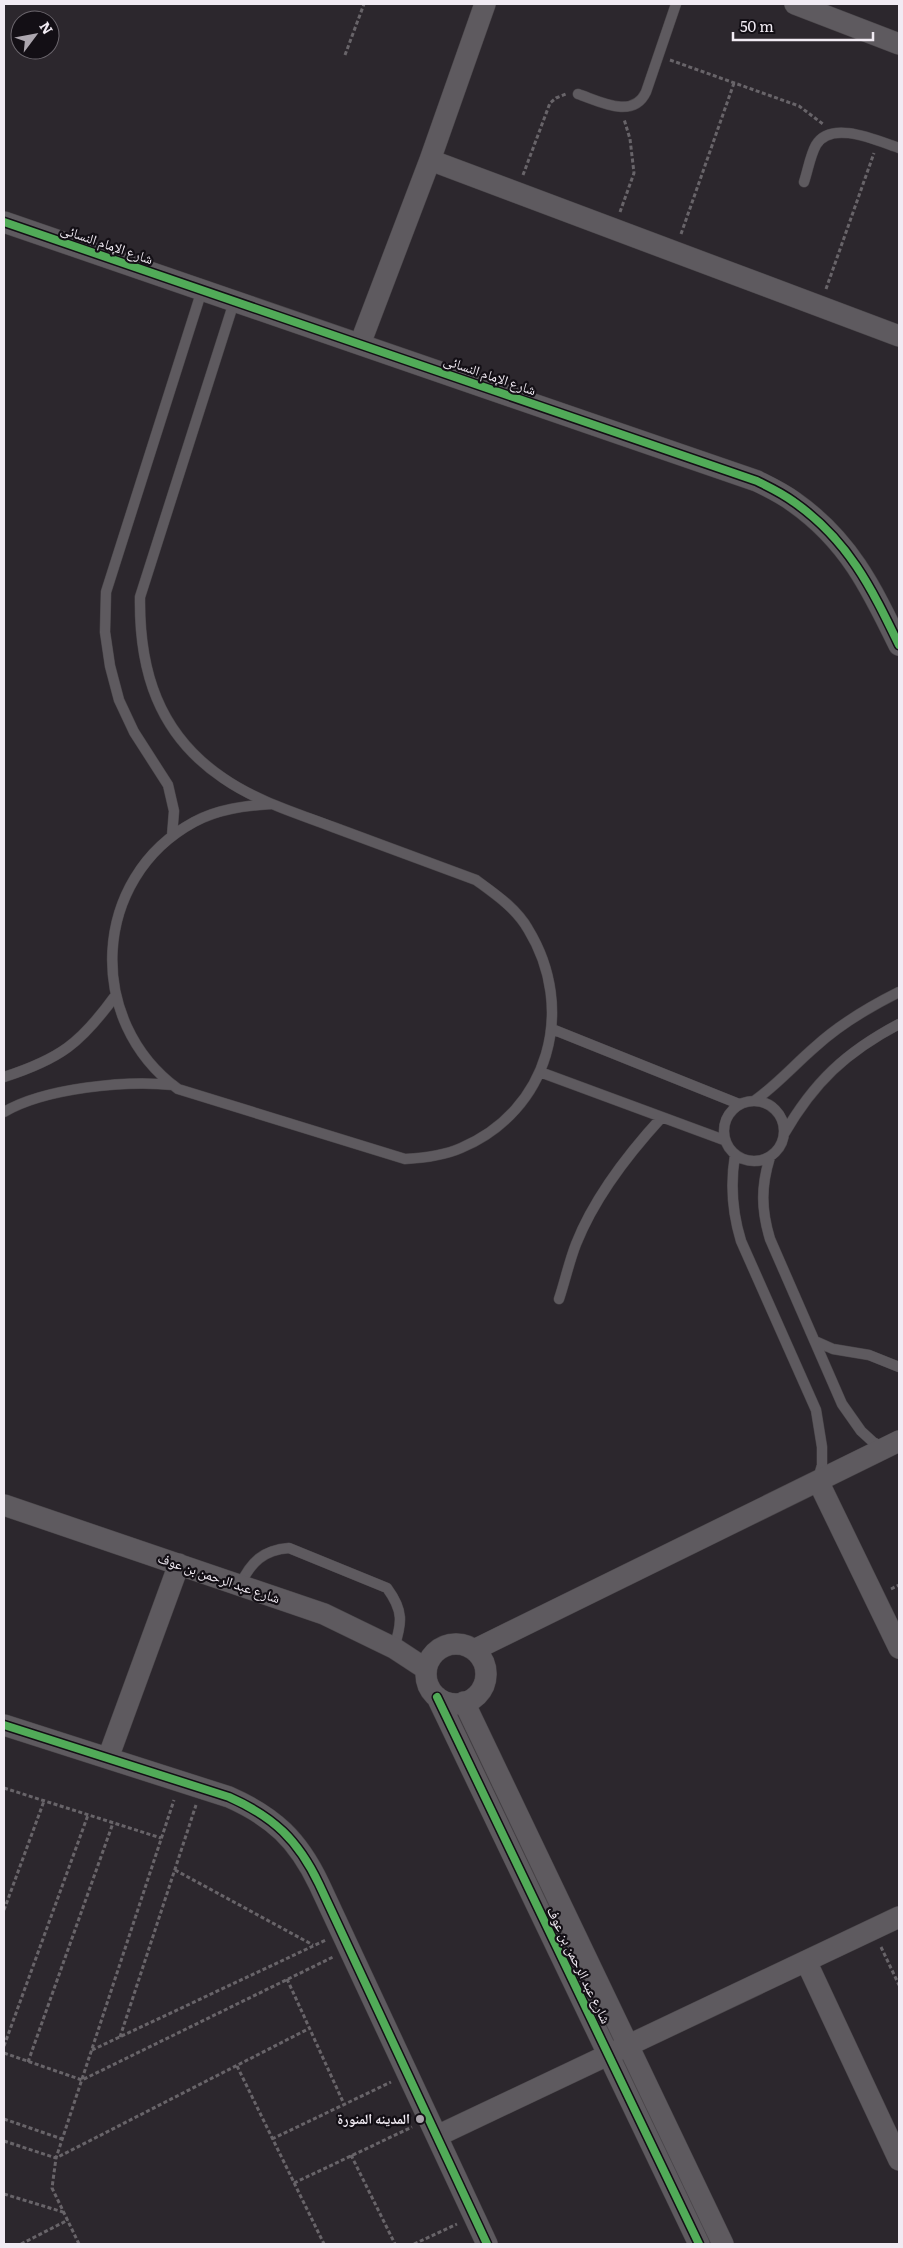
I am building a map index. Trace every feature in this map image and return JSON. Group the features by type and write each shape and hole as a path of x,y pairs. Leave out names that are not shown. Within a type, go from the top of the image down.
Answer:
{"street":[{"path":"360,344 430,160 485,4"},
{"path":"795,4 899,44"},
{"path":"430,160 899,336"},
{"name":"شارع الإمام النسائى","path":"4,222 757,480 793,501 824,526 852,557 873,592 899,645"},
{"path":"474,1650 892,1445"},
{"path":"818,1481 899,1648"},
{"name":"شارع عبد الرحمن بن عوف","path":"4,1505 324,1614 394,1648 426,1669"},
{"path":"108,1758 179,1564"},
{"path":"461,1644 474,1650 483,1661 486,1676 476,1695 464,1702 450,1703 437,1697 428,1684 426,1669 431,1656 442,1648 461,1644"},
{"name":"شارع عبد الرحمن بن عوف","path":"437,1697 699,2244"},
{"name":"شارع عبد الرحمن بن عوف","path":"464,1702 723,2244"},
{"path":"4,1725 202,1787 253,1807 274,1822 292,1840 308,1861 487,2244"},
{"path":"432,2127 608,2055 899,1917"},
{"path":"806,1961 899,2160"}],"lane":[{"path":"578,94 619,107 632,106 643,98 676,4"},
{"path":"804,182 817,144 831,134 850,133 899,148"},
{"path":"172,836 174,811 168,785 134,732 119,700 110,666 105,632 106,592 202,290"},
{"path":"234,302 140,596 140,629 144,658 151,686 164,714 180,738 200,760 223,778 271,804 476,880 505,900 528,927 544,959 552,993 552,1029 548,1051 540,1072 526,1097 514,1111 485,1136 460,1149 433,1157 405,1159 178,1090 153,1067 136,1046 124,1022 115,996 111,966 113,936 120,908 133,881 151,857 172,836 194,822 219,812 245,806 271,804"},
{"path":"754,1101 783,1079 816,1046 838,1028 861,1012 899,992"},
{"path":"4,1077 33,1067 66,1050 93,1026 115,996"},
{"path":"892,1445 873,1442 850,1418 842,1404 764,1219 761,1198 770,1156 781,1144 800,1106 832,1069 871,1039 899,1024"},
{"path":"552,1029 739,1104 754,1101 768,1104 779,1114 784,1135"},
{"path":"540,1072 724,1140 735,1155 742,1159 756,1161 770,1156"},
{"path":"4,1112 45,1097 94,1086 144,1082 173,1086"},
{"path":"724,1140 726,1119 739,1104"},
{"path":"560,1299 576,1244 589,1216 622,1164 662,1117"},
{"path":"735,1155 732,1177 735,1220 741,1241 816,1410 822,1447 822,1465 818,1481"},
{"path":"815,1341 833,1349 869,1355 899,1367"},
{"path":"240,1585 253,1562 263,1554 276,1549 289,1548 387,1588 395,1599 400,1613 401,1627 394,1648"}],"path":[{"path":"345,55 364,4"},
{"path":"658,56 798,106 816,118 831,134"},
{"path":"675,251 734,83"},
{"path":"517,192 550,103 562,94 578,94"},
{"path":"614,229 634,173 630,139 619,107"},
{"path":"820,306 878,141"},
{"path":"79,2244 52,2188 56,2158 180,1781"},
{"path":"120,2037 202,1787"},
{"path":"4,1789 162,1838"},
{"path":"4,1910 44,1801"},
{"path":"4,2046 88,1815"},
{"path":"28,2062 114,1823"},
{"path":"174,1870 314,1946"},
{"path":"872,1930 899,1985"},
{"path":"92,2050 314,1946 346,1941"},
{"path":"4,2053 82,2080 287,1979 346,1941"},
{"path":"287,1979 344,2104"},
{"path":"4,2141 56,2158 310,2028"},
{"path":"237,2066 324,2244"},
{"path":"272,2139 408,2074"},
{"path":"4,2119 62,2140"},
{"path":"294,2183 351,2156 432,2127"},
{"path":"351,2156 395,2244"},
{"path":"4,2194 64,2213"},
{"path":"414,2244 474,2216"},
{"path":"21,2244 68,2220"}],"cycle path":[{"path":"4,222 757,481 776,490 794,502 829,532 844,549 868,584 899,645"},
{"path":"437,1697 699,2244"},
{"path":"4,1725 229,1797 272,1822 293,1842 311,1868 319,1884 487,2244"}],"place":[{"name":"المدينه المنورة","path":"420,2119"}]}
